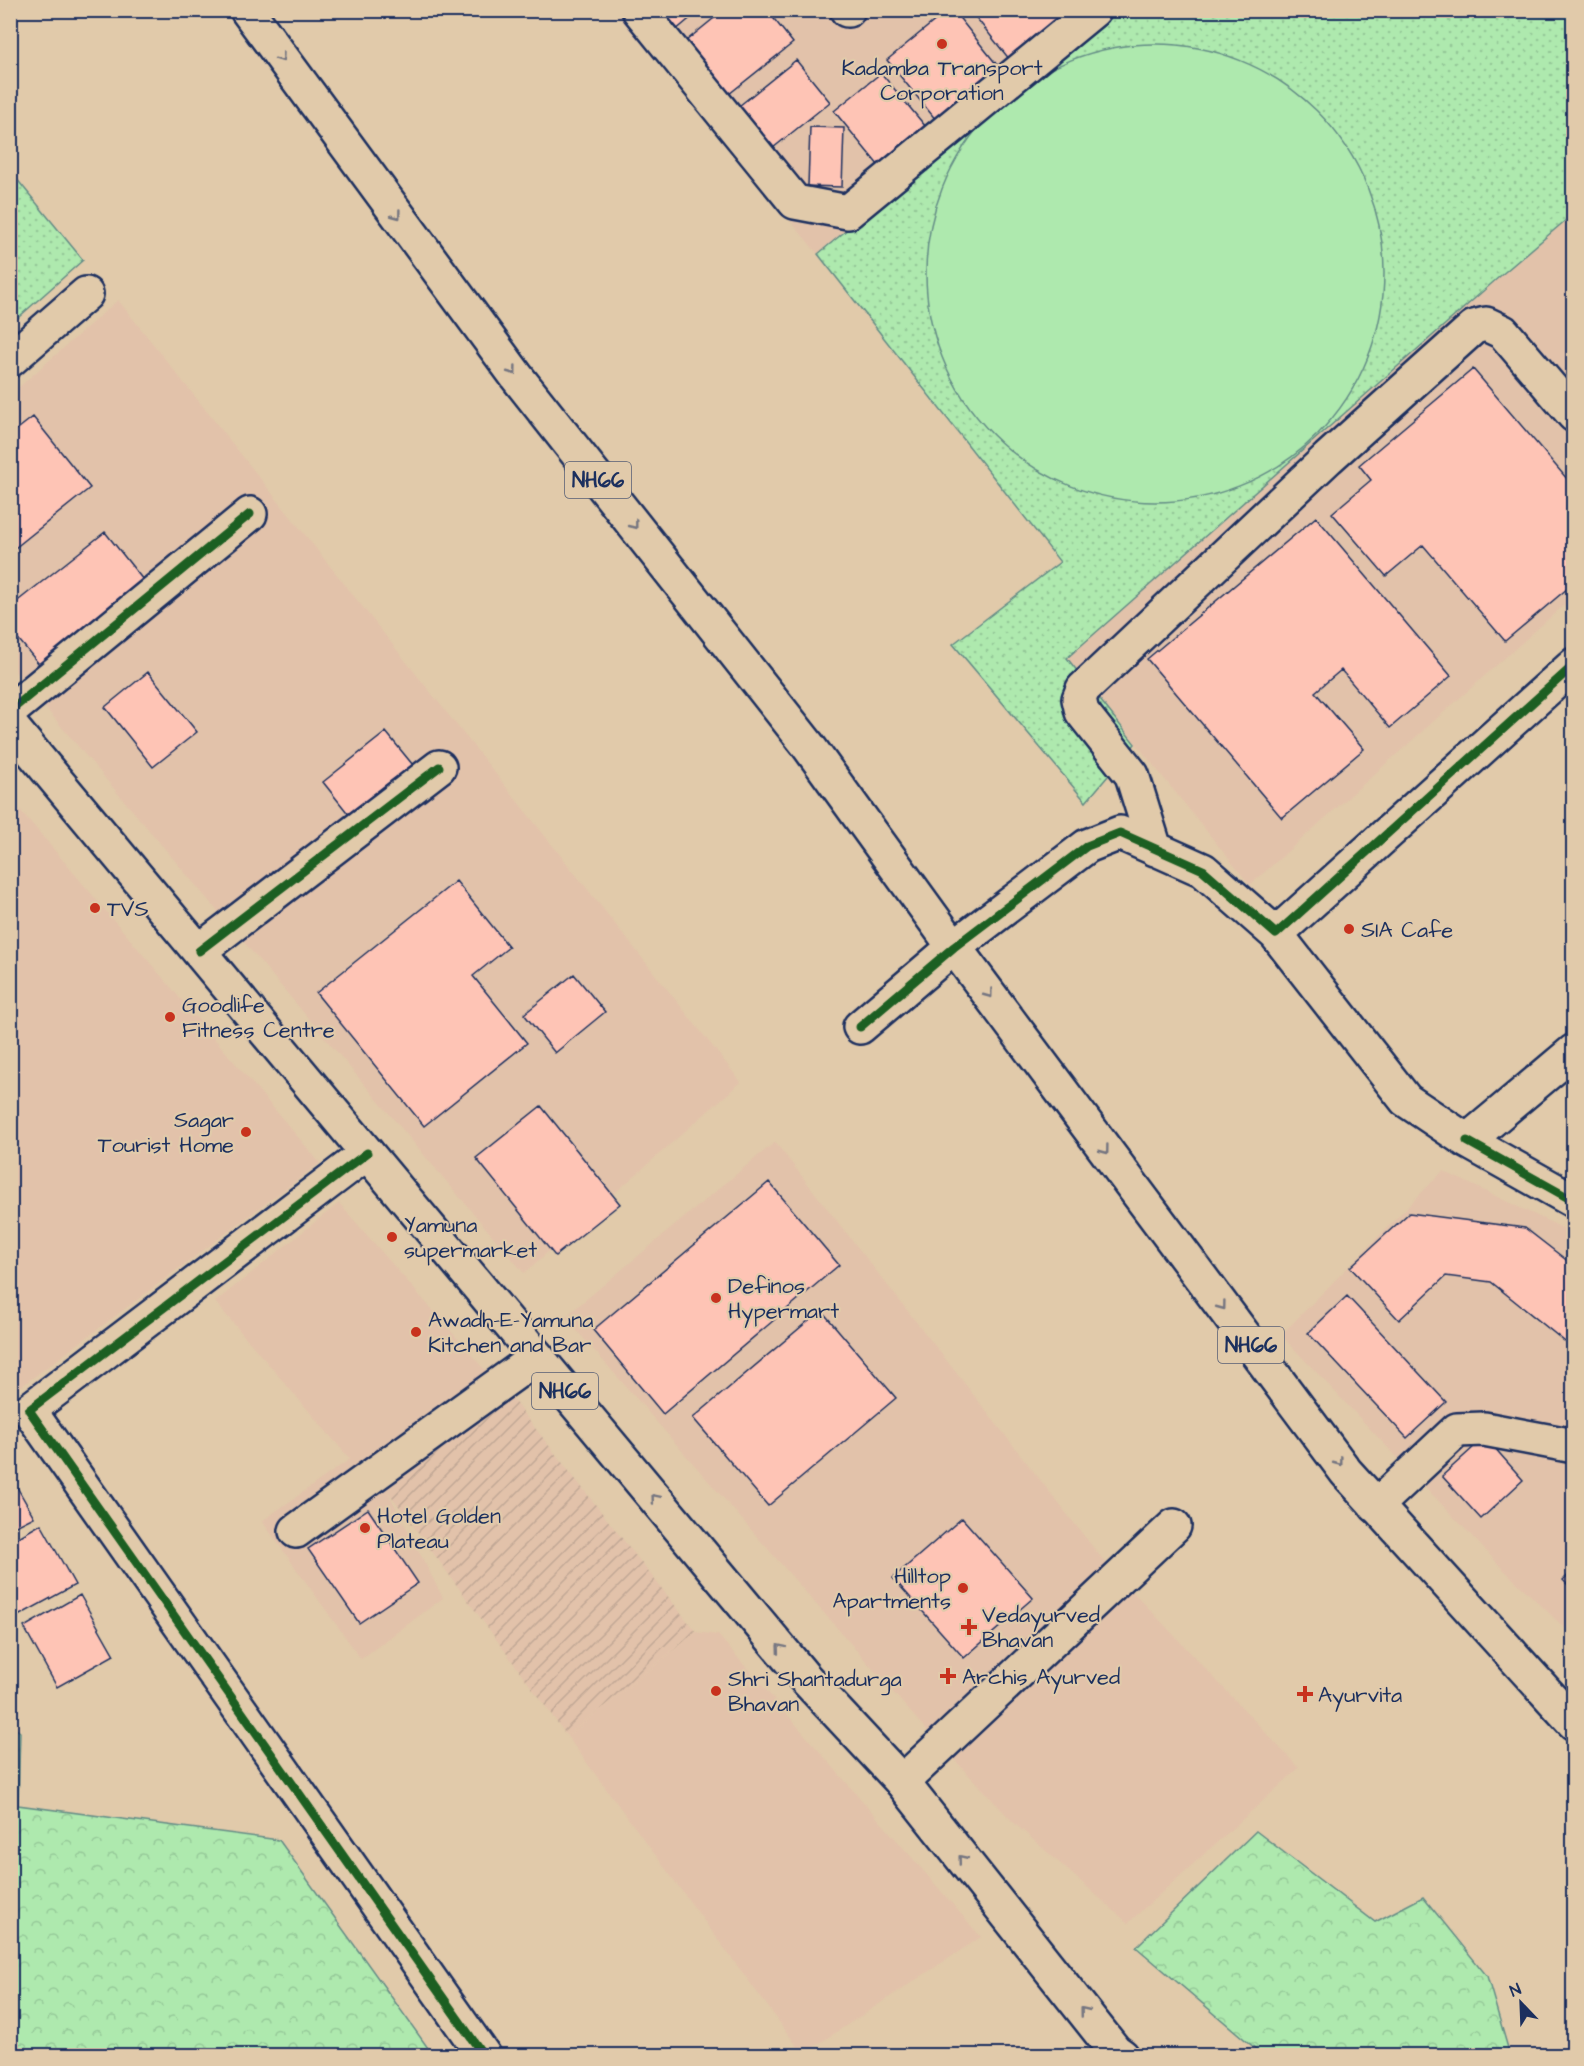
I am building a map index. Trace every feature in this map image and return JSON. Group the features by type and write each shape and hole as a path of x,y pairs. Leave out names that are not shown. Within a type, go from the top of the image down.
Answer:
{"main road":[{"name":"NH66","path":"247,10 517,377 807,744 954,947 1346,1473 1574,1723"},
{"path":"639,10 795,202 848,212 1094,10"},
{"path":"10,360 86,294"},
{"path":"1155,849 1132,775 1082,712 1079,699 1083,689 1328,458 1474,327 1486,324 1503,332 1574,415"},
{"path":"10,711 250,514"},
{"path":"1276,934 1574,665"},
{"name":"NH66","path":"10,725 806,1678 902,1782 1118,2054"},
{"path":"199,951 439,767"},
{"path":"860,1027 954,947 1088,846 1120,833 1203,870 1276,934 1406,1100 1467,1141 1574,1201"},
{"path":"1467,1141 1574,1051"},
{"path":"367,1153 29,1410 484,2055"},
{"path":"296,1531 537,1357"},
{"path":"1376,1506 1457,1430 1484,1429 1574,1446"},
{"path":"902,1782 1174,1526"}],"shaded area":[{"path":"614,11 1109,11 818,254"},
{"path":"1567,219 1574,227 1573,597 1250,885 1067,658"},
{"path":"118,300 741,1082 524,1273 11,667 10,395"},
{"path":"10,798 320,1163 11,1394 10,1394"},
{"path":"775,1142 1103,1560 1299,1768 1128,1923 1013,1822 920,1723 565,1317"},
{"path":"1443,1171 1573,1233 1573,1636 1505,1571 1281,1335"},
{"path":"339,1203 509,1395 387,1490 443,1598 361,1659 262,1521 350,1459 215,1302"},
{"path":"509,1395 696,1632 567,1736 387,1490"},
{"path":"696,1632 718,1635 981,1937 803,2054 567,1736"}],"green space":[{"path":"1109,11 1573,11 1573,214 1067,658 1135,744 1086,802 953,644 1060,562 818,254"},
{"path":"1155,44 1200,48 1243,61 1282,82 1317,111 1346,146 1367,185 1380,228 1384,273 1380,318 1367,361 1346,400 1317,435 1282,464 1243,485 1200,498 1155,502 1110,498 1067,485 1028,464 993,435 964,400 943,361 930,318 926,273 930,228 943,185 964,146 993,111 1028,82 1067,61 1110,48"},
{"path":"11,172 83,260 10,324"},
{"path":"11,1725 20,1732 18,1805 279,1840 433,2055 11,2055"},
{"path":"1256,1831 1375,1922 1423,1897 1487,1976 1510,2055 1263,2055 1136,1947"}],"building":[{"path":"648,10 700,10 669,36"},
{"path":"724,10 767,10 793,43 724,98 681,45"},
{"path":"948,10 953,10 1005,75 941,126 887,60"},
{"path":"970,10 1052,10 1064,26 1014,65"},
{"path":"796,60 830,102 768,152 734,110"},
{"path":"881,73 931,133 883,171 834,111"},
{"path":"810,127 844,128 842,187 808,186"},
{"path":"1473,369 1574,487 1574,583 1505,641 1423,545 1386,576 1332,513 1371,480 1359,465"},
{"path":"33,417 90,488 10,552 10,435"},
{"path":"1316,517 1451,676 1390,728 1341,670 1315,692 1364,749 1282,818 1147,659"},
{"path":"105,532 147,585 43,669 10,629 10,607"},
{"path":"148,672 197,732 153,767 105,707"},
{"path":"386,732 417,770 354,821 323,782"},
{"path":"456,881 509,947 473,976 527,1043 424,1126 316,993"},
{"path":"574,974 605,1012 555,1053 524,1014"},
{"path":"541,1106 620,1204 555,1256 476,1158"},
{"name":"Definos Hypermart","path":"769,1182 839,1265 663,1414 593,1330"},
{"path":"1409,1213 1525,1228 1574,1266 1574,1349 1491,1282 1446,1276 1399,1320 1350,1267"},
{"path":"1347,1296 1446,1402 1407,1438 1308,1333"},
{"path":"821,1310 896,1398 768,1506 693,1418"},
{"path":"1485,1437 1523,1480 1481,1519 1442,1476"},
{"path":"10,1475 34,1517 10,1529"},
{"path":"368,1509 418,1583 359,1623 308,1549"},
{"name":"Hilltop Apartments","path":"962,1518 1033,1598 964,1658 893,1578"},
{"path":"41,1524 75,1585 18,1616 10,1603 10,1542"},
{"path":"1574,1570 1574,1591 1563,1580"},
{"path":"80,1595 114,1655 57,1687 24,1627"}],"cycle path":[{"path":"10,711 250,514"},
{"path":"860,1027 954,947 1087,846 1120,833 1203,870 1276,934 1574,665"},
{"path":"199,951 439,767"},
{"path":"1467,1141 1574,1201"},
{"path":"367,1153 29,1410 484,2056"}],"place":[{"name":"Kadamba Transport Corporation","path":"942,44"},
{"name":"TVS","path":"95,908"},
{"name":"SIA Cafe","path":"1349,929"},
{"name":"Goodlife Fitness Centre","path":"170,1017"},
{"name":"Sagar Tourist Home","path":"246,1132"},
{"name":"Yamuna supermarket","path":"392,1237"},
{"name":"Definos Hypermart","path":"716,1298"},
{"name":"Awadh-E-Yamuna Kitchen and Bar","path":"416,1332"},
{"name":"Hotel Golden Plateau","path":"365,1528"},
{"name":"Hilltop Apartments","path":"963,1588"},
{"name":"Vedayurved Bhavan","path":"969,1627"},
{"name":"Archis Ayurved","path":"948,1676"},
{"name":"Shri Shantadurga Bhavan","path":"716,1691"},
{"name":"Ayurvita","path":"1305,1694"}]}
